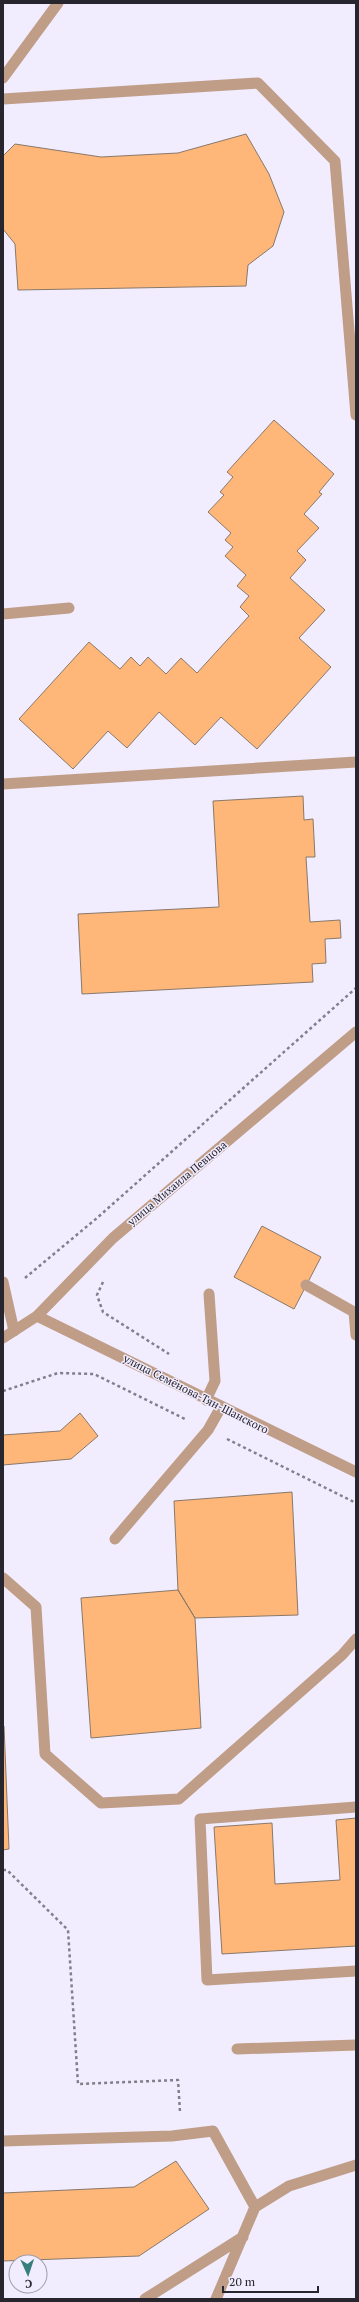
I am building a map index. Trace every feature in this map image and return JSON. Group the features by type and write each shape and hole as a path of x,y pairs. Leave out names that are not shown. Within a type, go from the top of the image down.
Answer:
{"street":[{"path":"3,78 58,3"},
{"path":"3,99 258,83 335,162 356,415"},
{"path":"3,614 68,608"},
{"path":"3,784 356,762"},
{"name":"улица Михаила Певцова","path":"3,1338 37,1316 113,1238 356,1032"},
{"path":"3,1282 14,1331"},
{"path":"306,1285 354,1312 356,1335"},
{"path":"206,1400 215,1381 209,1294"},
{"name":"улица Семёнова-Тян-Шанского","path":"37,1316 163,1376 206,1400 356,1472"},
{"path":"115,1539 208,1430 221,1407"},
{"path":"3,1578 36,1607 45,1754 101,1803 180,1799 342,1656 356,1639"},
{"path":"356,1807 200,1819 207,1980 356,1971"},
{"path":"237,2049 356,2044"},
{"path":"3,2141 182,2135 213,2131 255,2206"},
{"path":"216,2299 255,2206 289,2186 356,2165"},
{"path":"145,2299 243,2237"}],"path":[{"path":"6,1294 97,1218 356,988"},
{"path":"105,1277 97,1295 103,1312 172,1355"},
{"path":"3,1391 58,1373 94,1374 356,1503"},
{"path":"3,1870 7,1870 68,1930 78,2084 178,2080 182,2135"}],"building":[{"path":"246,134 269,174 284,212 273,246 248,265 246,286 18,290 15,244 3,229 3,156 15,144 101,157 178,153"},
{"path":"274,420 334,474 319,492 322,494 304,514 319,528 297,551 306,560 290,578 325,610 299,638 331,667 257,749 221,717 195,745 159,712 127,748 108,731 73,769 19,719 89,642 120,669 131,657 140,666 148,657 166,674 181,658 197,673 249,616 240,607 249,596 237,586 246,575 225,556 233,547 225,540 231,533 208,512 224,495 220,492 233,477 227,472"},
{"path":"303,796 304,820 313,819 315,857 306,857 310,922 340,920 341,938 325,939 326,963 312,964 313,982 82,994 78,914 219,907 213,801"},
{"path":"262,1226 321,1257 294,1309 234,1277"},
{"path":"80,1413 98,1436 71,1459 3,1465 3,1435 60,1431"},
{"path":"292,1492 298,1615 195,1618 178,1590 174,1501"},
{"path":"178,1590 195,1618 201,1728 91,1738 81,1598"},
{"path":"3,1726 9,1849 3,1850"},
{"path":"356,1818 356,1946 222,1954 214,1827 272,1823 275,1884 340,1880 336,1820"},
{"path":"176,2161 209,2209 139,2256 48,2259 48,2254 8,2254 8,2261 3,2261 3,2193 134,2187"}]}
